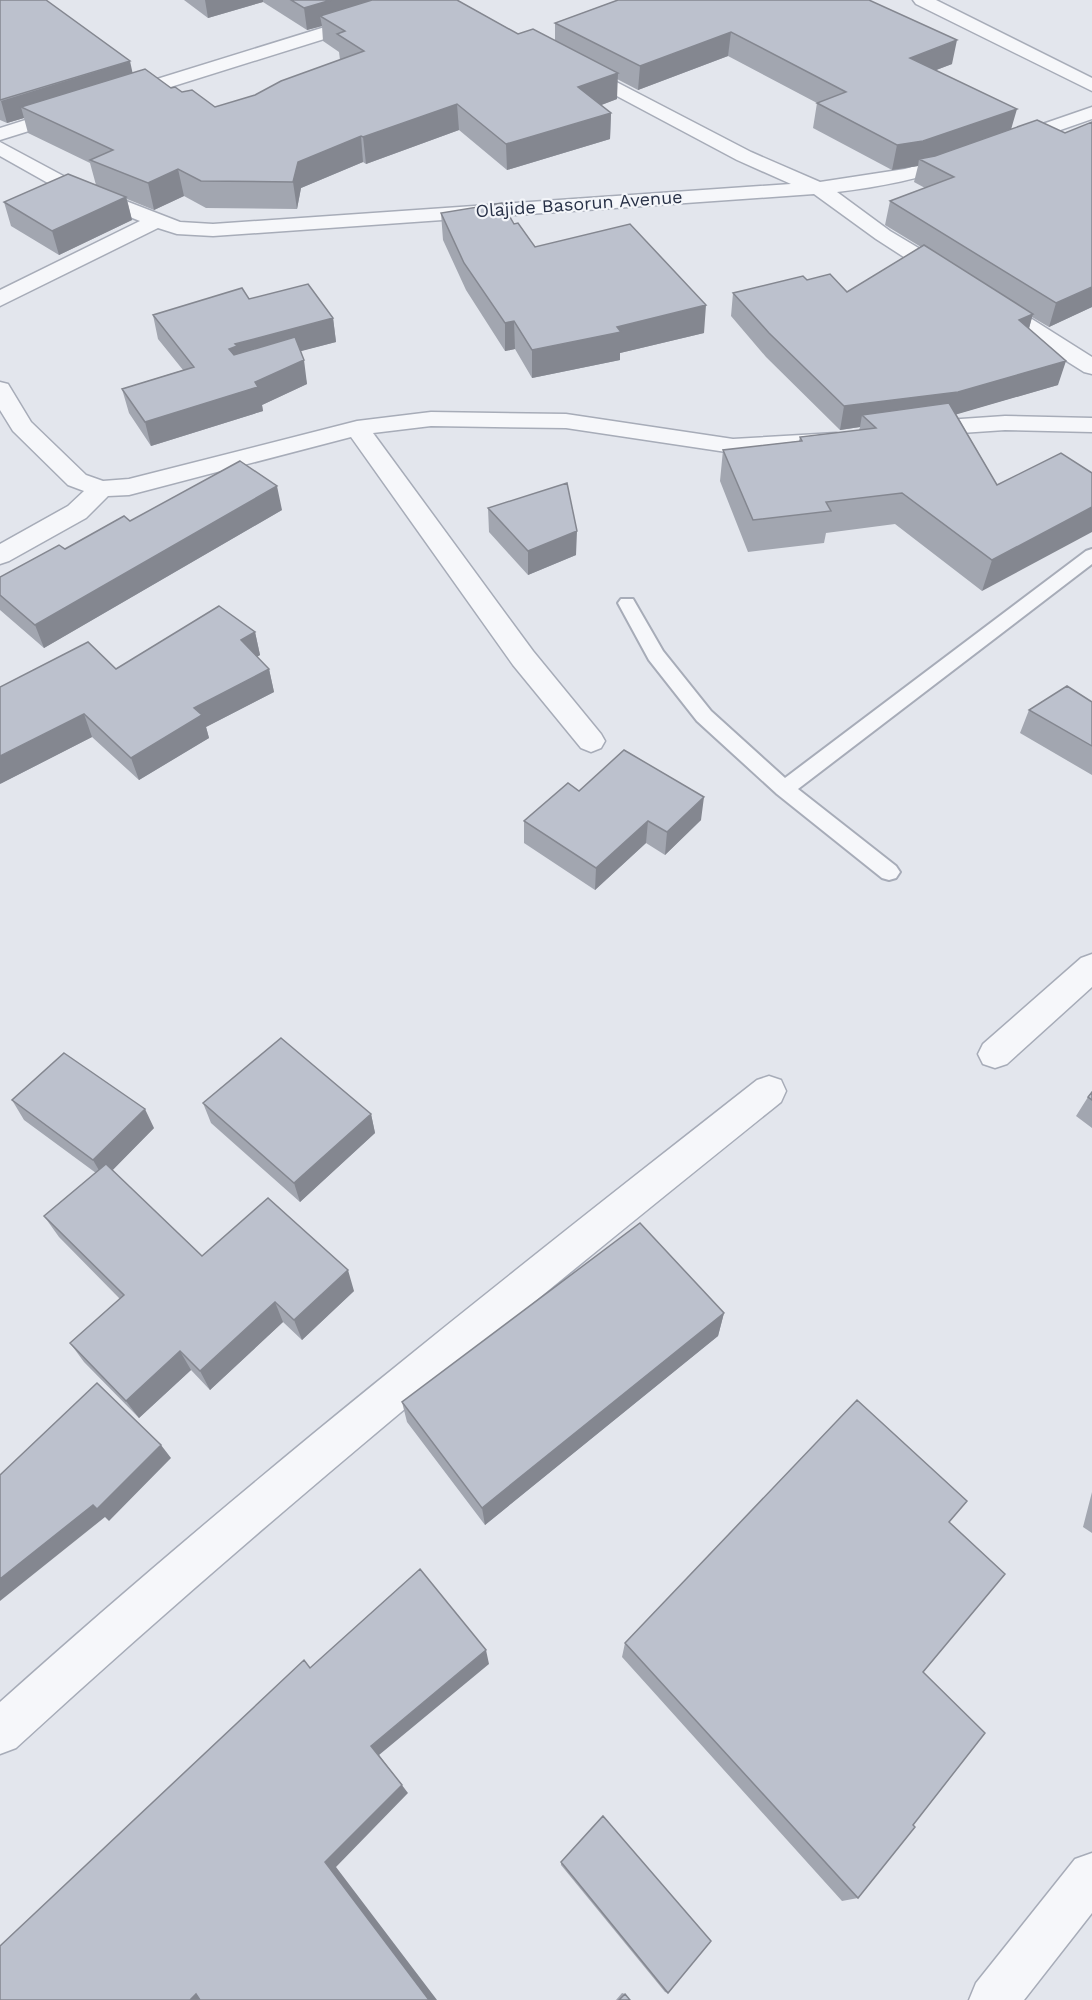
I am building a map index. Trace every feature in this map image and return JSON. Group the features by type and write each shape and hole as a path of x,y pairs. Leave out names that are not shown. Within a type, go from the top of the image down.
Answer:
{"street":[{"path":"0,134 430,0"},
{"path":"922,0 1092,85"},
{"path":"557,57 744,156 818,188 883,235 1092,367"},
{"path":"996,147 1092,113"},
{"name":"Olajide Basorun Avenue","path":"0,148 62,183 177,228 213,230 818,188 922,173 975,154"},
{"path":"0,299 157,220"},
{"path":"0,390 21,426 77,480 100,489 129,487 357,428 431,419 566,421 733,446 853,438"},
{"path":"899,431 945,425 1048,423 1092,425"},
{"path":"357,428 523,658 591,741"},
{"path":"0,555 77,512 100,489"},
{"path":"995,1054 1092,967"},
{"path":"0,1731 116,1625 207,1549 516,1292 769,1091"},
{"path":"993,2000 1092,1876"}],"lane":[{"path":"784,789 1092,555"},
{"path":"627,603 656,655 704,716 784,789 889,872"}],"building":[{"path":"0,0 46,0 130,61 0,100"},
{"path":"291,0 331,0 304,8"},
{"path":"372,0 457,0 518,34 533,29 618,73 578,87 611,113 506,144 457,104 361,136 298,162 293,182 201,181 178,169 148,183 90,160 113,150 21,107 145,69 171,88 175,87 182,92 192,90 215,107 255,95 281,81 364,51 337,34 345,31 320,16"},
{"path":"618,0 869,0 957,40 910,58 1017,109 923,141 897,145 817,103 846,92 731,32 640,66 555,23"},
{"path":"1037,120 1065,133 1092,122 1092,287 1056,303 890,201 954,177 919,159 935,156"},
{"path":"68,174 126,197 52,231 4,202"},
{"path":"502,203 514,224 518,223 535,247 630,224 706,305 617,327 621,332 532,350 514,321 505,323 464,263 441,213"},
{"path":"924,245 1033,314 1019,320 1066,361 958,392 844,406 769,333 733,293 803,276 807,280 830,274 847,292"},
{"path":"308,284 333,318 235,344 237,346 229,349 234,355 295,337 304,360 255,382 258,387 145,422 122,389 194,367 153,315 242,288 249,299"},
{"path":"949,403 997,485 1061,453 1092,473 1092,507 992,560 902,493 826,502 831,511 753,520 723,450 802,441 800,437 876,428 862,415"},
{"path":"240,461 277,486 35,625 0,595 0,577 59,545 65,549 124,516 130,521"},
{"path":"567,483 577,531 528,551 488,508"},
{"path":"219,606 255,632 241,640 269,669 194,708 202,715 131,758 84,714 0,756 0,687 88,642 116,669"},
{"path":"1067,686 1092,702 1092,746 1029,710"},
{"path":"624,750 704,797 667,832 648,821 596,868 524,821 568,783 579,791"},
{"path":"281,1038 371,1114 294,1183 203,1103"},
{"path":"64,1053 145,1109 93,1160 12,1100"},
{"path":"106,1164 202,1256 268,1198 348,1270 294,1320 275,1302 200,1371 180,1351 126,1401 70,1343 124,1295 44,1216"},
{"path":"640,1223 724,1313 482,1508 402,1402"},
{"path":"97,1383 161,1445 97,1509 93,1505 0,1579 0,1475"},
{"path":"857,1400 967,1501 949,1522 1005,1574 923,1672 985,1733 913,1825 915,1827 858,1898 625,1643"},
{"path":"420,1569 486,1650 371,1746 402,1785 325,1862 429,2000 200,2000 196,1994 190,2000 0,2000 0,1946 304,1660 310,1668"},
{"path":"603,1816 711,1941 668,1993 561,1862"},
{"path":"625,1994 630,2000 619,2000"}]}
